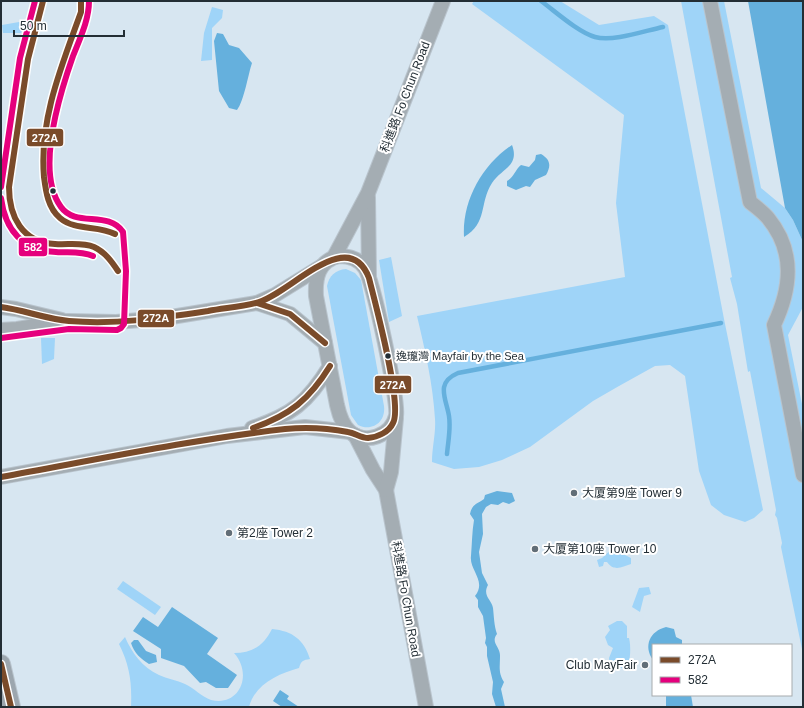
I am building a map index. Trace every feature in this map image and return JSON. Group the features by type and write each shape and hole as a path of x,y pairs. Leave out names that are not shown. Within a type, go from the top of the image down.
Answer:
{"main road":[{"path":"1,664 11,707"}],"street":[{"name":"科進路 Fo Chun Road","path":"426,707 386,490 353,433 346,427 339,411 316,296 317,275 322,266 334,257 368,193 443,1"},
{"path":"710,1 750,202 768,218 781,239 787,258 789,284 784,305 774,326 803,475"},
{"name":"科進路 Fo Chun Road","path":"368,193 369,278"},
{"name":"科進路 Fo Chun Road","path":"334,257 344,256 354,259 364,266 369,278 388,355 396,406 396,415 393,424 384,434 370,438 353,433"},
{"path":"1,330 68,321 116,322 165,318 257,303 275,295 322,266"},
{"path":"257,303 290,314 325,343"},
{"path":"1,307 68,321"},
{"path":"227,436 260,426 292,410 304,402 317,387 330,366"},
{"name":"科進路 Fo Chun Road","path":"386,490 392,472 396,432 396,406"},
{"path":"1,477 227,436 305,427 353,433"}],"shaded area":[{"path":"474,1 560,1 599,25 654,16 668,25 724,319 763,510 754,518 745,522 724,515 711,505 699,471 685,376 670,365 655,366 619,386 593,401 530,447 502,460 479,467 454,469 432,462 435,424 434,406 428,367 417,316 625,277 616,203 624,115 472,4"},
{"path":"681,1 724,1 761,188 785,208 793,220 803,242 803,307 788,335 803,409 803,654 781,547 782,543 777,518 775,515 776,510 750,371 748,372 737,304 730,278 732,277"},
{"path":"748,1 803,1 803,242 793,220 785,208"},
{"path":"212,7 223,10 222,18 212,28 212,60 201,61 204,33"},
{"path":"19,22 24,26 21,33 3,33 2,25"},
{"path":"217,33 223,34 229,45 239,48 252,63 244,94 237,110 229,108 219,91 214,41"},
{"path":"512,145 514,158 512,163 492,183 488,190 477,225 464,237 466,210 476,185 483,173 501,153"},
{"path":"541,154 549,163 549,169 546,175 535,180 530,187 526,186 516,190 507,186 507,181 521,165 529,167 535,160 536,155"},
{"path":"391,257 402,316 389,322 379,260"},
{"path":"346,269 355,273 361,280 384,406 383,417 380,421 373,426 368,427 358,425 351,415 327,286 329,279 333,274"},
{"path":"41,338 55,338 54,359 42,364"},
{"path":"497,491 512,493 515,501 509,504 503,502 498,505 491,504 486,507 482,514 483,534 479,552 482,573 488,585 486,592 493,608 497,634 495,637 495,643 500,654 500,673 504,682 501,689 505,707 496,707 492,694 493,682 485,643 486,638 483,616 478,607 478,600 475,596 479,585 471,561 474,520 470,514 472,508 484,499 485,495"},
{"path":"615,546 619,547 625,555 631,558 631,564 615,568 607,562 604,562 603,566 599,567 597,560 602,558"},
{"path":"123,581 161,607 155,615 117,589"},
{"path":"649,587 651,594 644,596 640,612 632,607 639,588"},
{"path":"172,607 218,638 207,654 237,675 228,688 216,688 206,682 200,683 184,666 161,658 161,649 133,631 143,617 158,627"},
{"path":"617,621 622,621 627,626 630,658 626,669 618,667 610,669 609,658 613,648 608,645 605,637 610,630 608,626"},
{"path":"666,627 674,629 676,637 682,640 682,644 652,644 652,658 648,644 652,636 660,629"},
{"path":"272,629 292,634 301,642 308,652 310,659 303,661 299,668 283,673 268,681 256,692 249,707 131,707 130,675 126,660 119,644 125,637 138,659 153,672 179,681 208,699 221,701 230,699 236,694 243,679 240,661 234,653 247,652 257,647 265,640"},
{"path":"134,640 138,640 146,651 156,655 157,662 149,664 141,658 132,647 131,643"},
{"path":"280,690 289,696 287,699 299,707 282,707 273,701"},
{"path":"666,696 691,696 693,707 666,707"}],"waterway":[{"path":"541,1 574,26 595,37 619,37 663,27"},
{"path":"447,454 450,421 444,397 444,386 446,381 458,373 721,323"}],"transit line":[{"name":"582","path":"1,187 20,58 35,1"},
{"name":"272A","path":"43,1 28,59 9,187 12,208 15,218 20,226 34,239 55,244 89,245 105,254 118,271"},
{"name":"272A","path":"81,1 81,12 60,72 48,113 43,155 44,177 50,205 60,218 73,225 108,231 115,234"},
{"name":"582","path":"1,338 69,329 117,330 124,324 126,271 123,232 117,225 109,222 75,217 67,213 61,207 54,192 50,174 52,132 62,90 86,22 89,1"},
{"name":"582","path":"1,198 3,209 11,229 25,243 44,251 79,253 93,256"},
{"name":"272A","path":"1,307 60,320 87,322 139,320 173,316 256,303 269,298 317,267 332,260 347,258 359,263 369,278 387,353 394,396 395,413 393,423 389,429 383,434 368,438 351,433 324,429 285,429 178,445 1,477"},
{"name":"272A","path":"257,303 290,314 325,343"},
{"name":"272A","path":"253,428 278,418 298,405 314,388 330,366"},
{"name":"272A","path":"1,664 11,707"}],"place":[{"name":"逸瓏灣 Mayfair by the Sea","path":"388,356"},
{"name":"大厦第9座 Tower 9","path":"574,493"},
{"name":"第2座 Tower 2","path":"229,533"},
{"name":"大厦第10座 Tower 10","path":"535,549"},
{"name":"Club MayFair","path":"645,665"}]}
